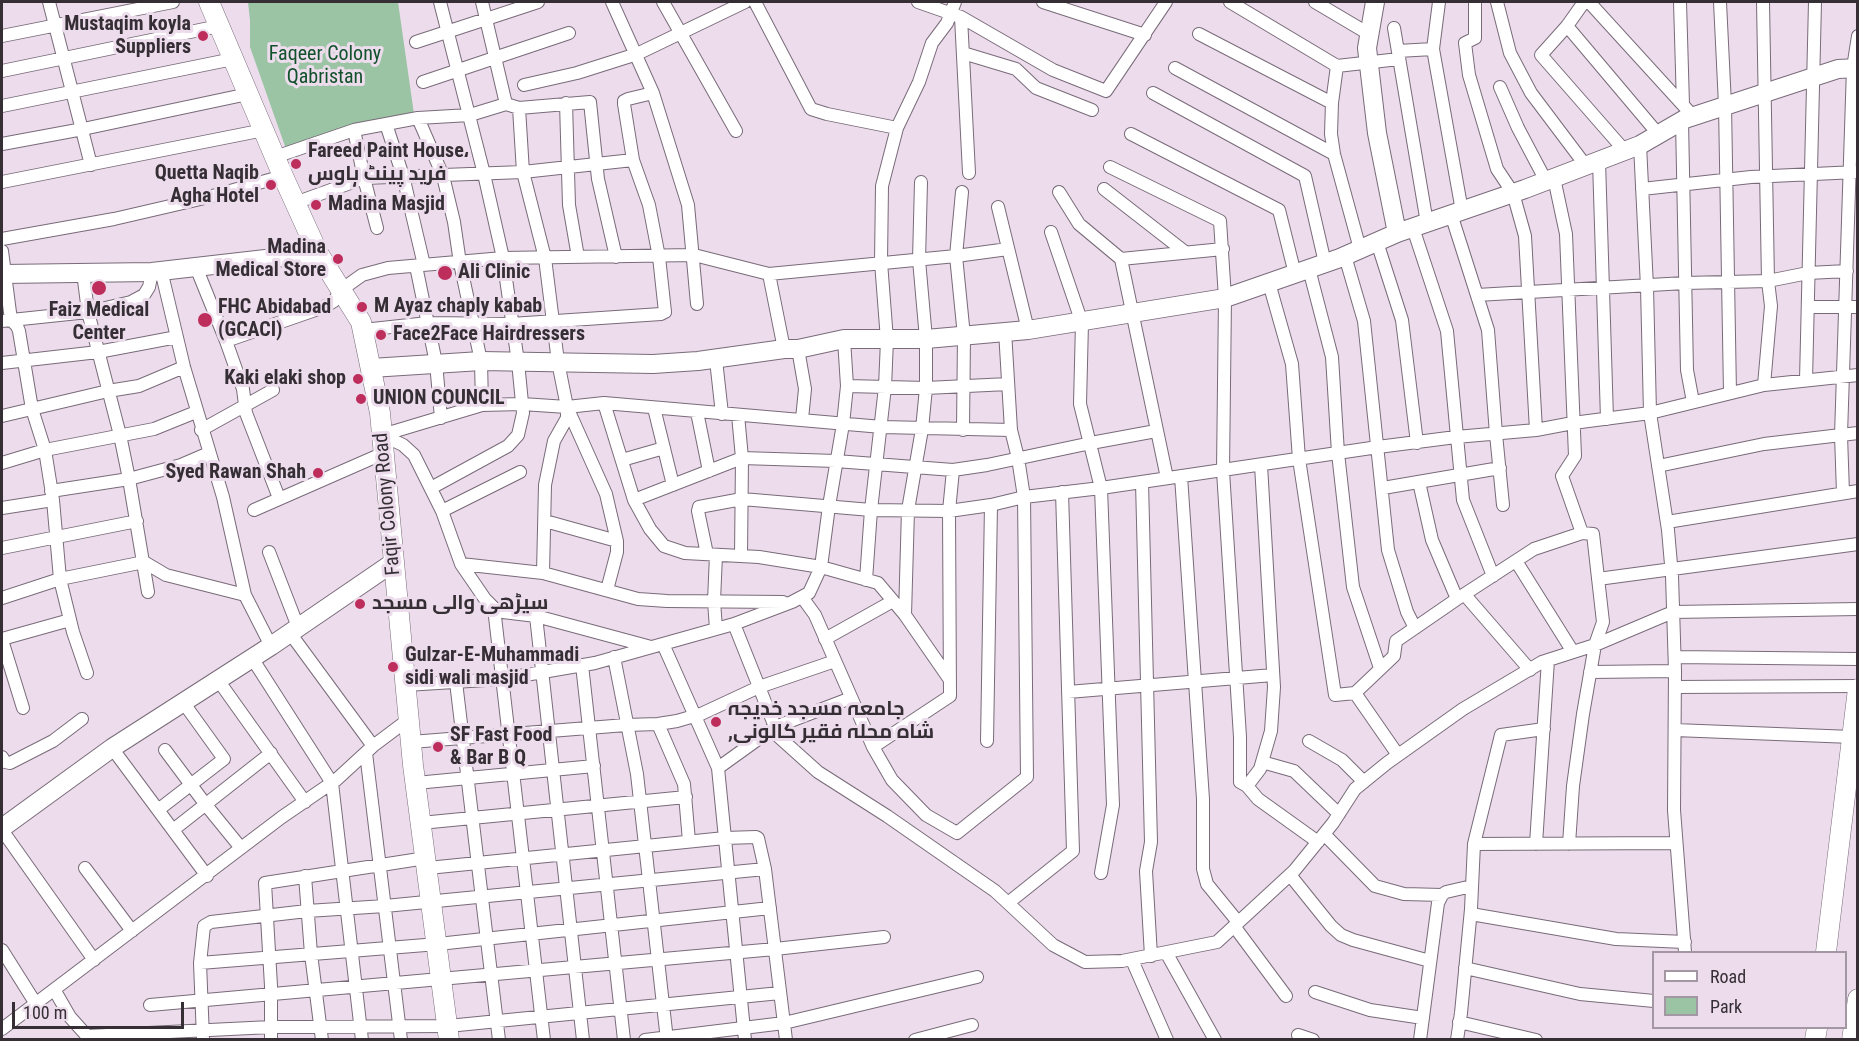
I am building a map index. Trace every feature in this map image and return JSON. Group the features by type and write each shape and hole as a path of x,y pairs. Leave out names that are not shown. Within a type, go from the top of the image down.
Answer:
{"main road":[{"name":"Faqir Colony Road","path":"209,2 318,254 361,322 363,330 380,413 411,742 448,1033"},
{"path":"1375,2 1367,48 1377,133 1412,228"},
{"path":"371,368 481,361 653,364 716,360 844,339 926,339 1028,330 1225,298 1310,269 1412,228 1632,148 1659,135 1686,114 1725,105 1838,69 1855,68"},
{"path":"3,274 156,271 318,254"},
{"path":"2,829 112,748 252,658 394,562"},
{"path":"1826,951 1857,687"},
{"path":"1852,1040 1857,999"}],"street":[{"path":"48,2 91,165"},
{"path":"2,36 53,26 123,6 173,2"},
{"path":"431,488 513,442 518,435 523,413 518,362 502,258 470,115 441,2"},
{"path":"482,2 506,105"},
{"path":"416,42 538,2"},
{"path":"612,2 653,93 688,205 697,304"},
{"path":"663,2 736,130"},
{"path":"524,85 577,73 637,54 745,2"},
{"path":"755,2 811,109 897,128"},
{"path":"918,2 955,10 1053,70 1106,91 1166,2"},
{"path":"1043,2 1145,35"},
{"path":"1230,2 1337,66 1433,49"},
{"path":"1315,2 1369,34"},
{"path":"1439,2 1433,49 1457,213 1488,330 1503,505"},
{"path":"1475,2 1474,38 1465,43 1469,75 1497,169 1513,193 1525,236 1536,430"},
{"path":"1497,2 1510,53 1531,93 1593,163 1603,289 1607,419"},
{"path":"1471,914 1616,939 1685,947 1674,810 1675,657 1672,569 1650,413 1642,189 1632,148 1541,55 1567,26 1584,2"},
{"path":"1589,2 1686,114"},
{"path":"1680,2 1686,114 1683,184 1687,370 1694,402"},
{"path":"1720,2 1725,105 1730,393"},
{"path":"1763,2 1768,176 1768,281 1771,306 1764,385"},
{"path":"1806,380 1815,2"},
{"path":"866,580 871,510 882,427 887,340 881,262 882,186 897,128 919,82 932,43 955,10"},
{"path":"955,10 963,53 969,173"},
{"path":"2,71 219,26"},
{"path":"1567,26 1659,135"},
{"path":"1394,28 1399,55 1412,228 1447,331 1463,500 1493,576"},
{"path":"423,82 569,33"},
{"path":"1199,34 1332,103"},
{"path":"1843,493 1841,435 1844,376 1852,307 1847,271 1854,172 1857,36"},
{"path":"963,53 1016,69 1036,88 1092,111"},
{"path":"2,106 233,59"},
{"path":"1337,66 1331,134 1334,154 1361,249 1364,321 1388,550 1407,612 1415,628"},
{"path":"1175,68 1334,154"},
{"path":"1500,87 1518,128 1550,179 1566,234 1575,456 1562,476 1582,532"},
{"path":"363,330 428,323 511,324 665,312 659,257 649,205 633,160 624,101 653,93"},
{"path":"1153,93 1305,176 1310,269 1332,357 1338,453 1353,587 1380,668"},
{"path":"2,144 248,94"},
{"path":"275,157 354,130 418,118 470,115 506,105 519,108 588,101 591,103 596,164 616,257"},
{"path":"566,103 569,205 578,257"},
{"path":"519,108 523,172 545,258 558,362 567,407 567,418 554,441 549,457 545,484 543,573"},
{"path":"418,118 443,176 454,222 471,322 481,361 482,405"},
{"path":"386,124 403,176 420,266 436,363 441,418"},
{"path":"2,182 264,130"},
{"path":"354,130 377,228"},
{"path":"1131,134 1279,210 1310,269"},
{"path":"295,203 364,178 523,172 633,160"},
{"path":"1110,167 1221,221 1225,298 1223,471 1240,782 1247,786 1258,799 1321,838 1375,886 1404,894 1442,895"},
{"path":"1642,189 1726,179 1854,172"},
{"path":"2,239 114,219 209,198 283,176"},
{"path":"905,615 908,510 922,429 926,388 926,339 919,260 921,182"},
{"path":"1104,189 1185,252"},
{"path":"962,192 957,256 963,336 963,430"},
{"path":"1059,192 1079,224 1121,259 1167,478"},
{"path":"998,207 1028,330"},
{"path":"1051,232 1082,323 1080,404 1101,488 1113,806 1101,873"},
{"path":"226,341 324,307 334,302 341,290 362,275 388,268 502,258 694,255 769,274 1008,249"},
{"path":"1121,259 1223,249"},
{"path":"1361,249 1402,320 1417,442"},
{"path":"2,251 6,320"},
{"path":"196,267 243,388 246,413 279,498"},
{"path":"6,320 88,312 131,302 144,295 156,271"},
{"path":"156,271 177,337 201,430 223,497 244,595 270,646"},
{"path":"1477,295 1647,287 1685,283 1768,281 1808,273 1847,271"},
{"path":"83,272 88,312 129,479 148,592"},
{"path":"769,274 804,389 802,419"},
{"path":"1269,283 1292,364 1299,459 1335,695 1354,693 1394,656 1396,641 1534,549 1582,532 1593,534 1603,622 1595,645 1590,672 1573,786 1569,844"},
{"path":"1808,307 1852,307"},
{"path":"6,320 17,326 19,331 32,409 45,450 60,579 87,673"},
{"path":"461,564 543,573 638,599 797,600 815,615 873,747 892,780 926,815 957,833 1027,777 1024,497 1011,430 1005,331"},
{"path":"2,363 98,352 177,337"},
{"path":"406,685 502,679 582,665 734,624 797,600 809,593 821,567 843,424 847,386 844,339"},
{"path":"716,360 722,414"},
{"path":"2,416 139,386 184,367"},
{"path":"716,629 711,554 698,511 699,507 742,499 871,510 949,511 991,505 1024,497 1223,471 1378,447 1536,430 1650,413 1764,385 1857,375"},
{"path":"847,386 926,388 1008,384"},
{"path":"201,430 273,390"},
{"path":"254,510 383,444 441,418 482,405 522,404 567,407 604,403 882,427 1011,430"},
{"path":"604,403 634,500 650,529 664,546 685,553 759,557 821,567 878,583 905,615 950,680"},
{"path":"567,407 606,494 617,541 617,552 607,590"},
{"path":"654,408 673,485"},
{"path":"2,463 45,450 154,429 196,412"},
{"path":"697,412 710,471"},
{"path":"738,415 742,458 741,556"},
{"path":"634,500 742,458 836,461 953,470 1156,431"},
{"path":"1658,466 1764,444 1857,433"},
{"path":"383,444 402,445 414,455 442,511 461,564 485,599 494,608 503,612 536,616 657,645 696,715 718,768 744,1034"},
{"path":"622,460 664,448"},
{"path":"2,508 129,479 181,465 209,453"},
{"path":"1247,786 1260,769 1271,731 1273,675 1261,465"},
{"path":"1383,488 1500,468"},
{"path":"873,747 950,696 949,511 953,470"},
{"path":"442,511 520,472"},
{"path":"1181,476 1203,799 1203,869 1207,884 1286,996"},
{"path":"1142,482 1152,842 1146,871 1151,956"},
{"path":"1419,482 1432,540 1461,597 1530,670"},
{"path":"1667,522 1857,491"},
{"path":"1008,903 1073,851 1062,492"},
{"path":"987,741 991,505"},
{"path":"2,548 137,520"},
{"path":"545,521 617,541"},
{"path":"1598,579 1857,544"},
{"path":"269,552 294,630 370,749 380,865 401,1040"},
{"path":"1516,561 1573,652"},
{"path":"2,598 60,579 144,562 166,574 244,595"},
{"path":"825,639 893,601"},
{"path":"494,608 544,1040"},
{"path":"734,624 779,737 818,772 896,822 995,891 1053,945 1084,962 1132,960 1217,942 1290,875 1321,838 1355,789 1463,709 1548,660 1595,645 1673,612 1857,609"},
{"path":"536,616 582,1040"},
{"path":"23,708 2,639 70,620"},
{"path":"614,657 637,774 667,1038"},
{"path":"1675,657 1857,659"},
{"path":"252,658 332,783 362,1040"},
{"path":"1536,844 1548,660"},
{"path":"411,742 658,724 696,715 759,687 835,661"},
{"path":"582,665 624,1040"},
{"path":"1590,672 1675,671"},
{"path":"1068,692 1273,675"},
{"path":"2,683 14,677"},
{"path":"218,680 305,802"},
{"path":"456,682 500,1040"},
{"path":"1675,687 1857,687"},
{"path":"1354,693 1398,755"},
{"path":"718,768 775,727 851,698"},
{"path":"158,810 224,759 183,702"},
{"path":"2,757 5,762 10,763 53,741 82,719"},
{"path":"2,1029 332,783 370,749 409,719"},
{"path":"658,724 684,784 689,842"},
{"path":"1456,1040 1471,914 1474,844 1501,735 1544,729"},
{"path":"1675,730 1852,737"},
{"path":"1309,741 1342,760 1364,782"},
{"path":"112,748 207,876"},
{"path":"165,750 242,848"},
{"path":"173,830 271,753"},
{"path":"1262,762 1294,771 1339,814"},
{"path":"416,783 594,766"},
{"path":"421,823 686,797"},
{"path":"2,829 94,960"},
{"path":"271,1034 265,884 380,865 478,863 753,836 758,838 765,869 786,1040"},
{"path":"1474,844 1676,843"},
{"path":"85,868 132,931"},
{"path":"203,1036 200,963 206,924 308,911 385,906 765,869"},
{"path":"1290,875 1341,935 1430,961"},
{"path":"305,876 311,954 321,1033"},
{"path":"1420,1040 1438,903 1446,892 1472,886"},
{"path":"200,963 438,944 770,908"},
{"path":"150,1005 775,949 884,937"},
{"path":"2,950 36,1004"},
{"path":"1167,954 1215,1040"},
{"path":"1132,960 1167,1040"},
{"path":"1465,968 1580,994 1652,1001"},
{"path":"645,1040 744,1034 977,977"},
{"path":"55,991 70,1017 88,1038 321,1033 360,1026 399,1025 448,1033 497,1021 780,993"},
{"path":"1315,992 1371,1010 1422,1018"},
{"path":"1459,1022 1536,1040"},
{"path":"915,1040 972,1025"},
{"path":"1298,1035 1313,1040"}],"green space":[{"name":"Faqeer Colony Qabristan","path":"248,2 398,2 414,114 286,149 250,47"}],"place":[{"name":"Mustaqim koyla Suppliers","path":"203,36"},
{"name":"Fareed Paint House، فرید پینٹ ہاوس","path":"296,164"},
{"name":"Quetta Naqib Agha Hotel","path":"271,185"},
{"name":"Madina Masjid","path":"316,205"},
{"name":"Madina Medical Store","path":"338,259"},
{"name":"Ali Clinic","path":"445,273"},
{"name":"Faiz Medical Center","path":"99,288"},
{"name":"M Ayaz chaply kabab","path":"362,307"},
{"name":"FHC Abidabad (GCACI)","path":"205,320"},
{"name":"Face2Face Hairdressers","path":"381,335"},
{"name":"Kaki elaki shop","path":"358,379"},
{"name":"UNION COUNCIL","path":"361,399"},
{"name":"Syed Rawan Shah","path":"318,473"},
{"name":"سیڑھی والی مسجد","path":"360,604"},
{"name":"Gulzar-E-Muhammadi sidi wali masjid","path":"393,667"},
{"name":"جامعہ مسجد خدیجہ ,شاہ محلہ فقیر کالونی","path":"716,722"},
{"name":"SF Fast Food & Bar B Q","path":"438,747"}]}
